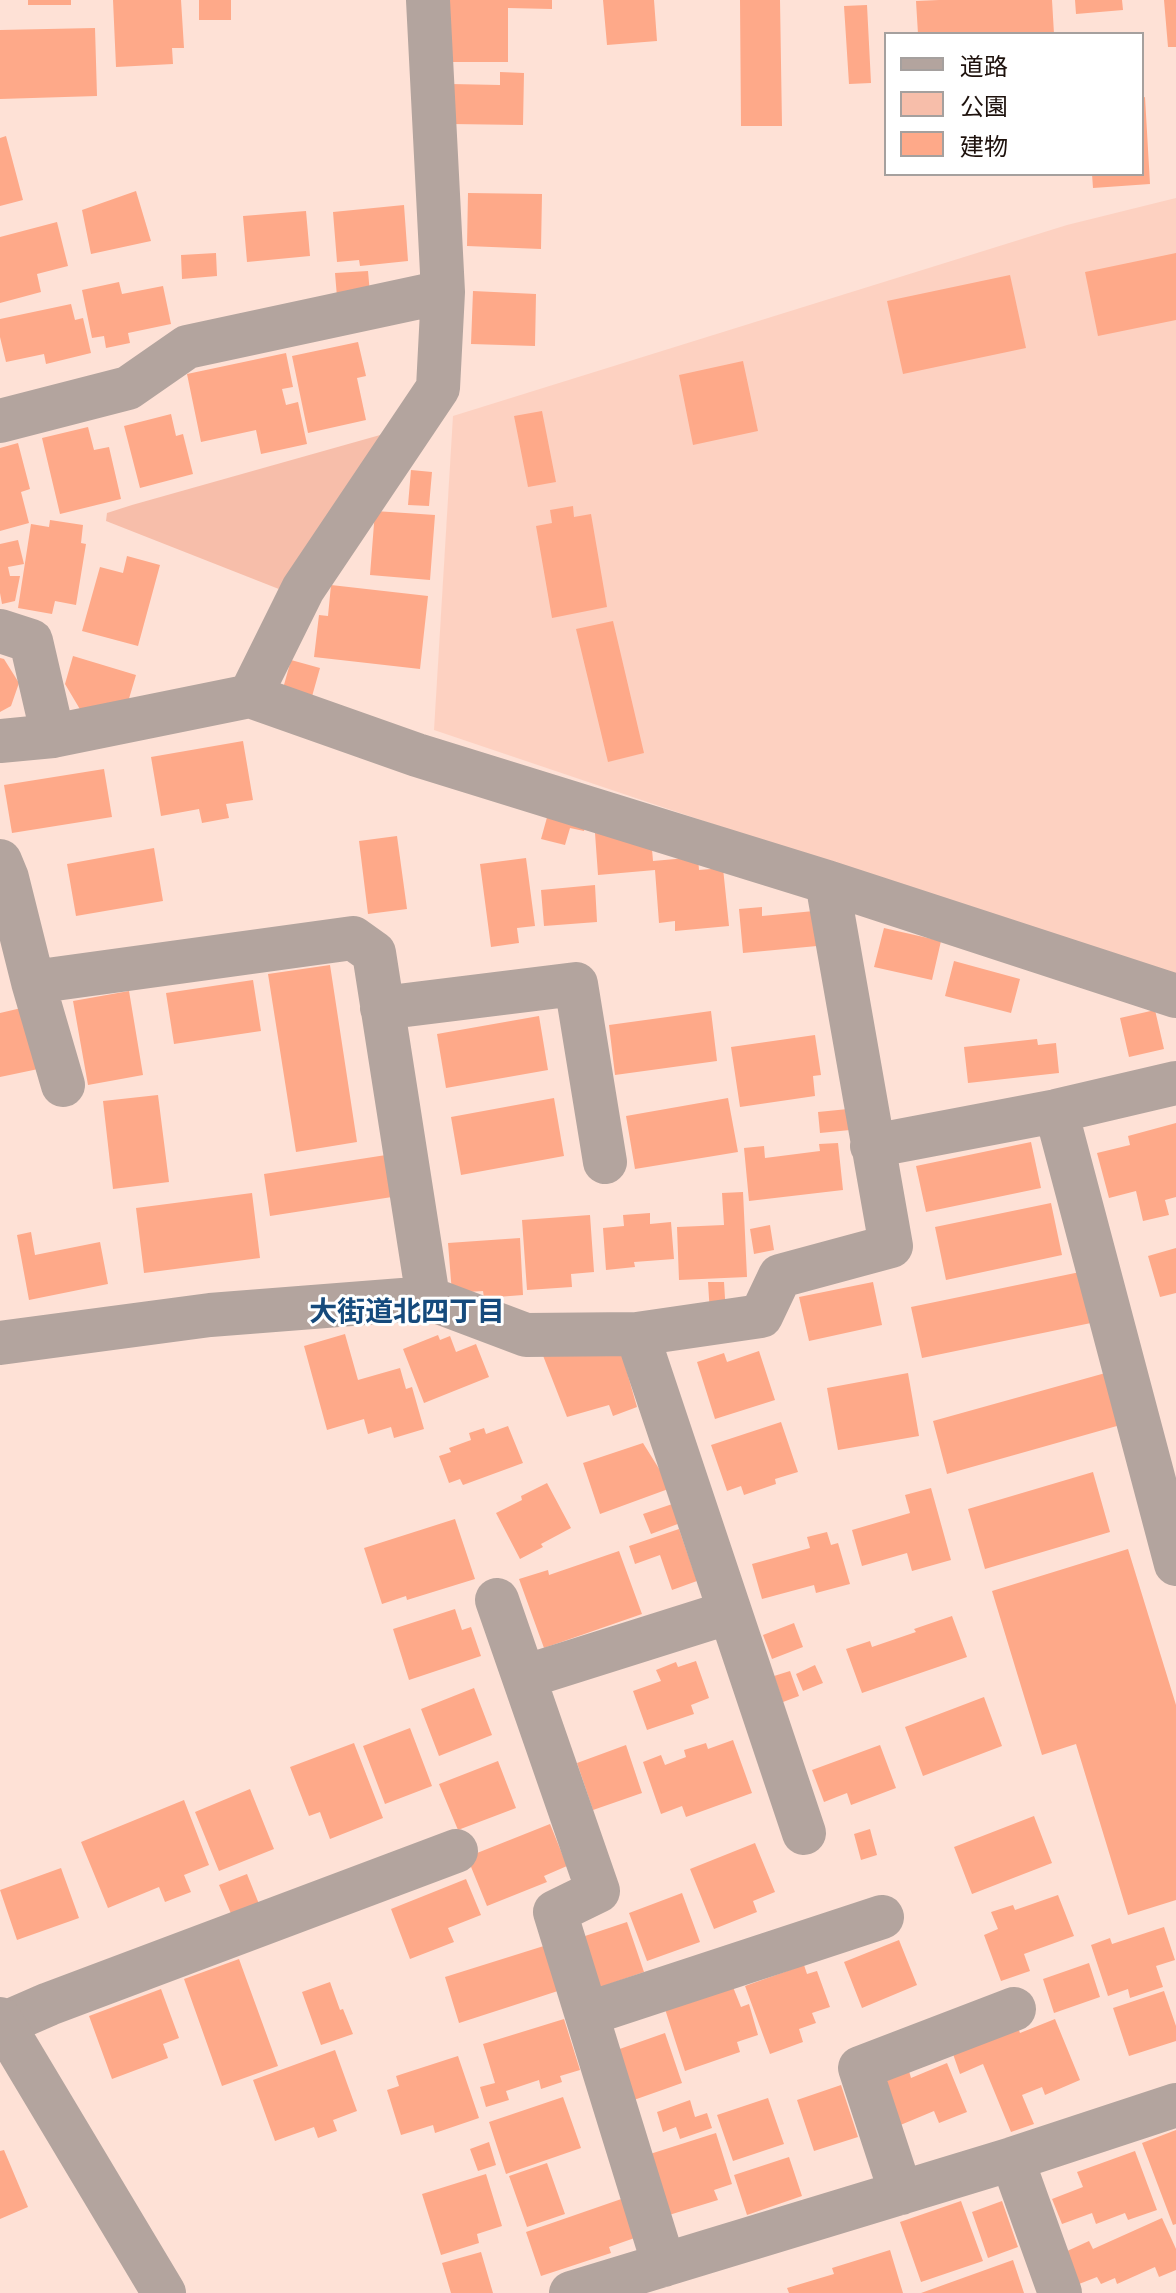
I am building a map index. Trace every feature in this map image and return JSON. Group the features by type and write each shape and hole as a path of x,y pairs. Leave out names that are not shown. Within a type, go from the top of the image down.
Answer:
{"street":[{"path":"250,696 303,589 438,388 443,292 428,0"},
{"path":"3,409 128,388 187,347 443,292"},
{"path":"0,631 31,641 53,736"},
{"path":"0,741 53,736 250,696 417,755 827,882 1176,996"},
{"path":"0,861 63,1085"},
{"path":"0,1343 210,1315 428,1298 526,1335 637,1334 761,1316 780,1276 891,1246 827,882"},
{"path":"33,982 353,938 374,953 428,1298"},
{"path":"382,1008 576,984 605,1162"},
{"path":"872,1146 1056,1111 1176,1083"},
{"path":"1056,1111 1176,1564"},
{"path":"637,1334 804,1833"},
{"path":"497,1600 598,1891 555,1912 664,2265"},
{"path":"524,1677 730,1612"},
{"path":"151,2288 2,2021 456,1851"},
{"path":"587,2014 882,1917"},
{"path":"901,2193 860,2068 1014,2009"},
{"path":"571,2293 1012,2159 1176,2105"},
{"path":"1012,2159 1060,2293"}],"shaded area":[{"path":"1176,198 1176,977 434,730 453,416 1067,225"}],"green space":[{"path":"405,428 289,593 106,521 107,513 132,505"}],"building":[{"path":"28,0 71,0 71,5 28,5"},
{"path":"113,0 181,0 184,48 172,48 173,64 116,67"},
{"path":"199,0 231,0 231,20 199,20"},
{"path":"446,0 552,0 552,9 508,8 508,62 446,62"},
{"path":"603,0 654,0 657,41 607,45"},
{"path":"740,0 780,0 782,126 741,126"},
{"path":"1052,0 1054,32 918,32 916,1"},
{"path":"1075,0 1122,0 1123,10 1076,14"},
{"path":"1164,0 1176,0 1176,47 1168,47"},
{"path":"867,5 871,83 849,84 844,6"},
{"path":"95,28 97,96 0,99 0,30"},
{"path":"500,72 524,73 523,125 451,124 451,84 500,85"},
{"path":"1144,97 1150,184 1093,188 1092,176 1144,176"},
{"path":"6,136 23,200 0,206 0,138"},
{"path":"136,191 151,241 91,254 82,210"},
{"path":"468,193 542,194 541,249 467,246"},
{"path":"404,205 408,261 360,266 359,260 337,262 333,212"},
{"path":"306,211 310,256 247,262 243,216"},
{"path":"57,222 68,266 37,274 41,292 0,303 0,237"},
{"path":"216,253 217,276 182,279 181,255"},
{"path":"1176,253 1176,320 1098,336 1085,272"},
{"path":"368,271 370,294 337,297 335,273"},
{"path":"1010,275 1026,348 903,374 887,301"},
{"path":"119,282 122,294 163,286 171,324 128,333 130,343 106,348 104,336 92,338 82,290"},
{"path":"473,291 536,294 535,346 471,344"},
{"path":"71,304 75,320 83,318 91,353 46,364 44,354 6,362 0,337 0,319"},
{"path":"358,342 366,376 357,378 366,420 308,433 292,356"},
{"path":"286,353 293,387 282,389 286,405 298,402 307,444 261,454 256,430 201,442 187,374"},
{"path":"743,361 758,431 693,445 679,375"},
{"path":"542,411 556,482 528,487 514,416"},
{"path":"171,414 176,436 183,434 193,474 140,488 124,426"},
{"path":"88,427 94,450 109,447 121,499 60,514 42,438"},
{"path":"18,443 30,489 21,492 29,523 0,531 0,448"},
{"path":"411,470 432,472 429,506 408,505"},
{"path":"573,506 574,517 591,514 607,607 552,618 536,526 552,523 550,510"},
{"path":"375,511 435,515 430,580 370,575"},
{"path":"50,520 83,525 81,543 86,544 76,605 55,601 52,614 18,608 31,524 49,527"},
{"path":"18,540 24,564 8,567 10,576 20,576 15,601 2,604 0,544"},
{"path":"127,556 160,565 138,646 82,631 100,567 123,573"},
{"path":"331,585 428,596 420,669 314,657 319,615 328,616"},
{"path":"613,621 644,753 608,762 576,629"},
{"path":"73,656 136,675 128,702 81,711 65,684"},
{"path":"0,658 4,659 19,683 11,706 0,712"},
{"path":"291,660 320,668 311,700 282,692"},
{"path":"243,741 253,800 226,804 229,818 202,823 199,809 161,816 151,757"},
{"path":"104,769 112,817 12,833 4,785"},
{"path":"551,803 589,814 584,831 570,828 565,845 541,839"},
{"path":"595,833 651,838 653,861 698,857 699,870 723,868 729,926 675,931 675,921 659,923 655,870 598,875"},
{"path":"397,836 407,909 368,914 359,841"},
{"path":"154,848 163,901 76,916 67,864"},
{"path":"526,858 535,926 517,928 519,943 491,947 480,864"},
{"path":"595,885 597,922 544,926 541,890"},
{"path":"762,907 762,916 814,911 817,946 743,953 739,909"},
{"path":"884,928 941,941 932,980 874,967"},
{"path":"954,961 1020,979 1011,1013 945,996"},
{"path":"330,965 357,1142 296,1152 268,974"},
{"path":"253,980 261,1031 174,1044 166,993"},
{"path":"129,991 143,1075 88,1085 73,1001"},
{"path":"30,1006 43,1068 0,1077 0,1013"},
{"path":"1155,1010 1164,1049 1129,1057 1120,1018"},
{"path":"711,1011 717,1061 615,1075 609,1025"},
{"path":"539,1016 548,1070 446,1088 437,1034"},
{"path":"815,1035 821,1075 813,1076 815,1096 740,1107 731,1047"},
{"path":"1037,1039 1038,1045 1056,1043 1059,1073 968,1083 964,1047"},
{"path":"158,1095 169,1182 113,1189 103,1101"},
{"path":"554,1098 564,1156 461,1175 451,1117"},
{"path":"728,1098 738,1152 635,1169 626,1116"},
{"path":"848,1109 850,1130 820,1133 818,1112"},
{"path":"1176,1123 1176,1197 1165,1200 1169,1215 1143,1221 1136,1191 1109,1198 1097,1153 1130,1145 1128,1136"},
{"path":"1031,1142 1041,1188 926,1212 916,1166"},
{"path":"838,1143 843,1190 749,1201 744,1148 764,1146 765,1158 820,1151 819,1144"},
{"path":"386,1155 392,1197 270,1216 264,1174"},
{"path":"743,1192 747,1277 679,1280 677,1227 724,1225 722,1193"},
{"path":"252,1193 260,1258 144,1273 136,1208"},
{"path":"1051,1203 1062,1255 946,1280 935,1227"},
{"path":"650,1213 650,1224 671,1222 674,1259 634,1262 635,1267 606,1270 603,1228 624,1226 623,1215"},
{"path":"590,1215 594,1272 571,1274 572,1287 527,1290 522,1220"},
{"path":"770,1225 774,1250 754,1254 750,1229"},
{"path":"31,1232 35,1255 100,1242 108,1284 29,1300 17,1235"},
{"path":"520,1238 523,1295 484,1298 483,1291 452,1293 448,1243"},
{"path":"1176,1248 1176,1293 1160,1297 1148,1256"},
{"path":"1080,1272 1091,1323 922,1358 911,1307"},
{"path":"708,1282 724,1282 726,1314 710,1314"},
{"path":"873,1282 882,1325 809,1341 799,1297"},
{"path":"345,1334 358,1380 400,1368 406,1389 412,1387 424,1429 394,1438 391,1427 368,1434 364,1419 327,1430 304,1346"},
{"path":"438,1335 440,1340 450,1336 456,1352 476,1344 489,1377 424,1403 403,1349"},
{"path":"620,1348 637,1407 613,1416 609,1405 567,1417 542,1353"},
{"path":"759,1351 775,1400 715,1419 697,1362 724,1353 727,1362"},
{"path":"1109,1372 1124,1424 947,1474 933,1421"},
{"path":"908,1373 919,1436 838,1450 827,1388"},
{"path":"781,1422 798,1472 775,1479 776,1484 744,1495 741,1486 727,1491 711,1445"},
{"path":"508,1426 523,1463 463,1485 460,1479 449,1483 439,1456 451,1452 449,1448 471,1440 469,1433 484,1428 486,1434"},
{"path":"643,1443 671,1488 600,1514 583,1463"},
{"path":"1093,1472 1110,1532 985,1569 968,1509"},
{"path":"547,1483 571,1528 520,1559 496,1513"},
{"path":"931,1488 951,1560 912,1571 907,1553 862,1566 852,1530 910,1513 905,1495"},
{"path":"684,1500 691,1519 651,1534 643,1514"},
{"path":"455,1519 475,1579 407,1600 406,1596 382,1604 364,1548"},
{"path":"679,1529 697,1581 672,1590 660,1555 635,1564 629,1546"},
{"path":"827,1532 831,1545 838,1543 850,1584 816,1593 814,1585 762,1599 752,1564 810,1548 807,1537"},
{"path":"1128,1549 1176,1705 1176,1900 1128,1915 1076,1744 1042,1755 992,1591"},
{"path":"619,1551 642,1614 544,1648 519,1579 548,1570 549,1575"},
{"path":"455,1609 462,1630 471,1627 481,1656 409,1680 393,1629"},
{"path":"952,1616 967,1657 862,1693 846,1649 870,1641 872,1647"},
{"path":"794,1623 803,1647 772,1659 763,1635"},
{"path":"696,1661 709,1698 691,1705 694,1714 647,1730 633,1691 661,1681 656,1670 676,1662 678,1667"},
{"path":"815,1665 823,1683 803,1691 796,1674"},
{"path":"790,1671 799,1696 783,1702 774,1676"},
{"path":"474,1688 492,1735 439,1756 421,1709"},
{"path":"984,1697 1002,1746 923,1776 905,1727"},
{"path":"410,1728 432,1786 385,1804 363,1746"},
{"path":"733,1740 752,1793 686,1817 682,1806 661,1814 643,1762 661,1755 665,1765 686,1757 684,1750 706,1743 708,1749"},
{"path":"354,1743 383,1818 330,1839 320,1812 309,1816 290,1767"},
{"path":"626,1745 642,1793 593,1810 577,1763"},
{"path":"880,1745 896,1788 851,1805 847,1793 824,1802 812,1770"},
{"path":"498,1761 516,1808 458,1830 439,1784"},
{"path":"250,1789 274,1849 219,1871 195,1812"},
{"path":"184,1800 209,1865 184,1875 191,1892 165,1902 159,1887 108,1908 81,1842"},
{"path":"1034,1816 1052,1863 972,1894 954,1847"},
{"path":"550,1824 567,1866 544,1876 547,1882 487,1906 467,1857"},
{"path":"870,1829 877,1855 861,1860 854,1834"},
{"path":"755,1843 775,1892 753,1901 757,1912 714,1929 690,1869"},
{"path":"61,1868 79,1918 17,1940 0,1890"},
{"path":"247,1874 259,1904 232,1916 219,1885"},
{"path":"466,1879 481,1915 448,1928 454,1942 410,1959 391,1909"},
{"path":"682,1893 700,1942 647,1961 629,1913"},
{"path":"1058,1895 1074,1936 1024,1954 1030,1971 1001,1981 984,1935 998,1929 991,1912 1013,1905 1015,1910"},
{"path":"627,1922 644,1972 592,1990 576,1939"},
{"path":"1164,1927 1175,1960 1156,1966 1163,1987 1130,1998 1128,1989 1108,1996 1091,1945 1110,1938 1112,1944"},
{"path":"899,1940 917,1985 862,2008 844,1962"},
{"path":"547,1945 561,1990 459,2023 445,1977"},
{"path":"239,1959 278,2066 222,2086 184,1979"},
{"path":"1089,1963 1100,1997 1054,2013 1043,1979"},
{"path":"804,1965 807,1974 817,1971 830,2007 812,2013 816,2023 799,2029 803,2042 770,2054 745,1986"},
{"path":"330,1982 353,2034 321,2045 302,1992"},
{"path":"733,1987 741,2007 749,2004 758,2035 737,2042 740,2052 685,2071 665,2009"},
{"path":"161,1989 179,2038 163,2044 168,2058 112,2079 89,2016"},
{"path":"1164,1991 1176,2026 1176,2041 1129,2056 1113,2008"},
{"path":"564,2019 580,2070 560,2076 562,2082 541,2089 539,2080 506,2091 509,2100 486,2107 480,2087 495,2083 483,2044"},
{"path":"1055,2019 1080,2080 1045,2095 1042,2087 1022,2095 1034,2124 1011,2132 983,2064 960,2074 953,2054 1018,2028 1020,2033"},
{"path":"665,2033 682,2083 631,2101 614,2051"},
{"path":"335,2050 357,2111 333,2120 337,2131 318,2138 314,2127 275,2141 253,2080"},
{"path":"458,2056 479,2118 435,2133 433,2125 401,2135 387,2090 399,2086 396,2076"},
{"path":"947,2063 967,2112 939,2123 934,2111 898,2126 880,2083 909,2071 911,2078"},
{"path":"841,2085 858,2137 814,2151 797,2100"},
{"path":"563,2097 581,2148 506,2174 489,2122"},
{"path":"768,2098 784,2144 733,2161 717,2115"},
{"path":"690,2100 695,2117 707,2113 712,2128 680,2139 676,2127 663,2132 657,2112"},
{"path":"1176,2130 1176,2224 1173,2225 1142,2143"},
{"path":"716,2133 732,2184 714,2190 718,2200 669,2215 650,2154"},
{"path":"489,2142 496,2165 478,2171 470,2149"},
{"path":"4,2150 28,2207 0,2219 0,2151"},
{"path":"1135,2151 1157,2210 1128,2220 1125,2213 1096,2224 1092,2213 1062,2224 1052,2199 1083,2187 1077,2172"},
{"path":"789,2157 802,2196 747,2215 734,2175"},
{"path":"547,2163 565,2214 527,2227 509,2176"},
{"path":"486,2174 502,2226 477,2234 479,2243 441,2255 422,2194"},
{"path":"630,2196 643,2235 609,2247 611,2253 541,2276 526,2232"},
{"path":"961,2201 983,2261 921,2282 900,2222"},
{"path":"1002,2201 1018,2247 988,2258 972,2212"},
{"path":"1162,2218 1176,2249 1176,2270 1159,2277 1155,2267 1117,2284 1115,2278 1101,2284 1097,2277 1079,2284 1065,2252 1089,2241 1093,2249"},
{"path":"890,2250 903,2293 789,2293 787,2288 834,2274 832,2268"},
{"path":"481,2252 493,2293 451,2293 442,2263"},
{"path":"1013,2260 1024,2293 921,2293"}],"district":[{"name":"大街道北四丁目","path":"407,1314"}]}
